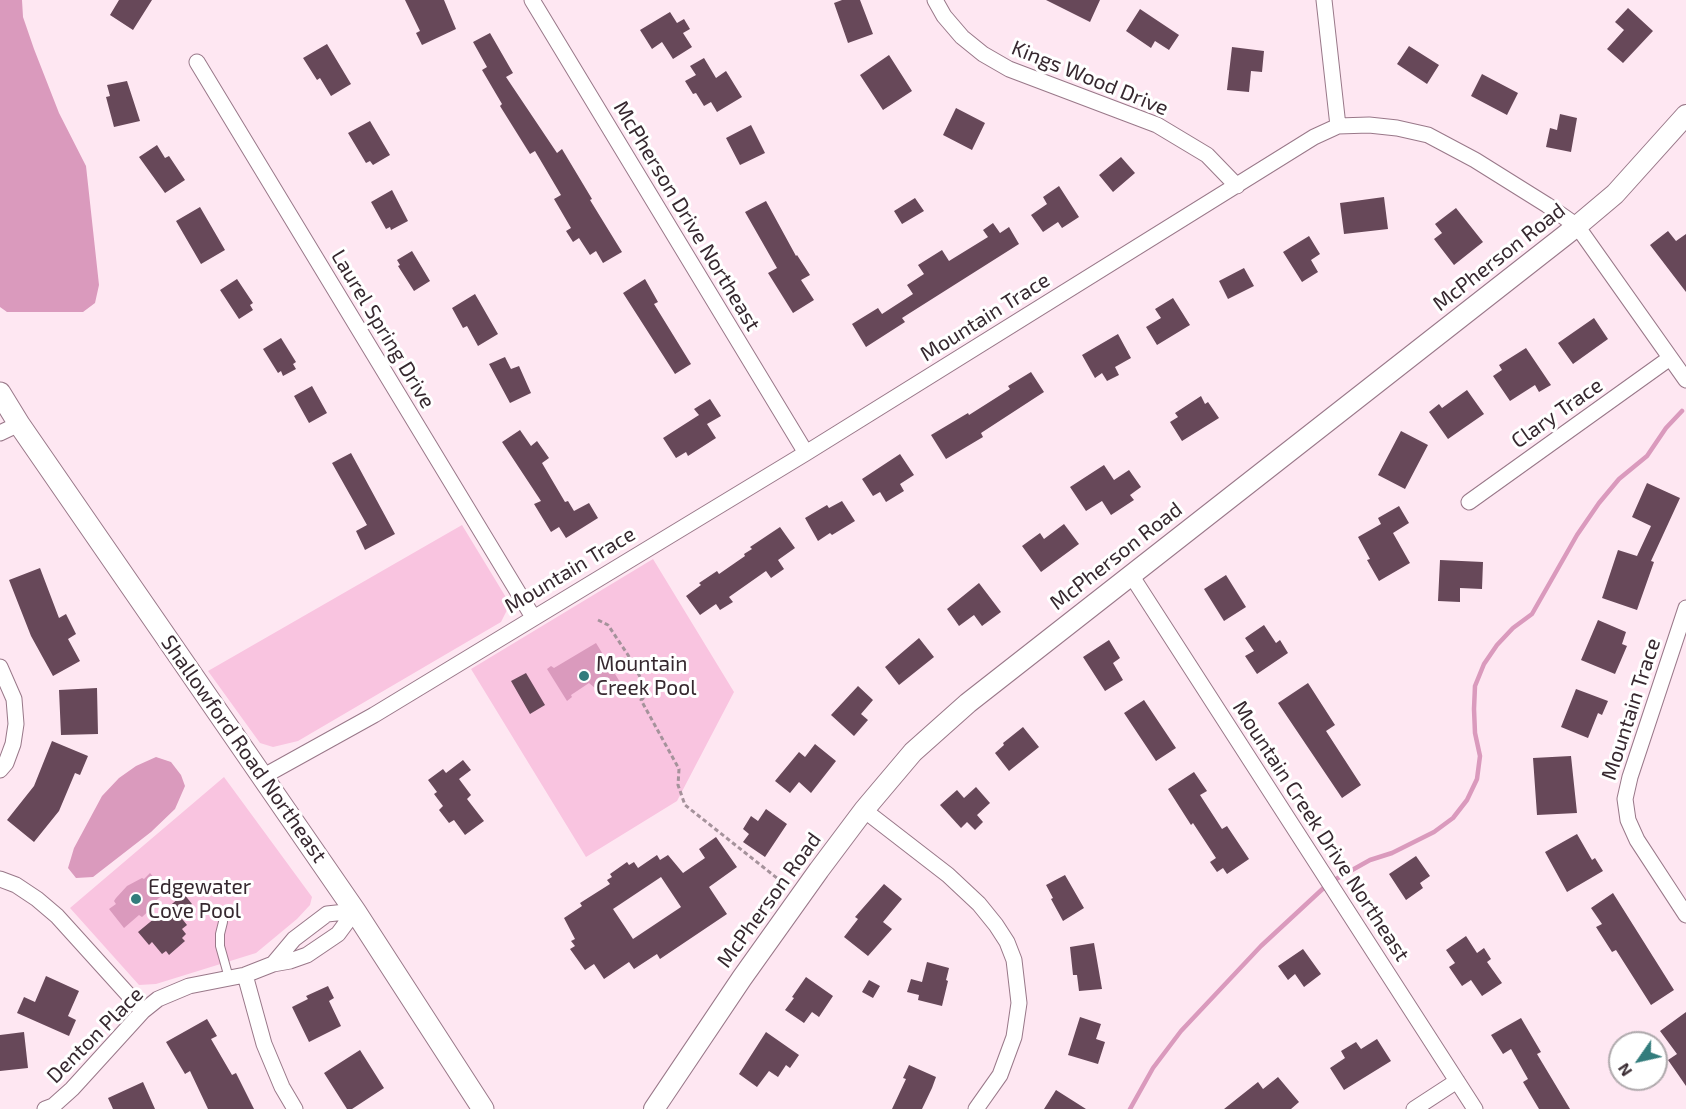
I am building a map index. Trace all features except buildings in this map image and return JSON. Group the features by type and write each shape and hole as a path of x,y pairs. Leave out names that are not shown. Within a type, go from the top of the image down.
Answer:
{"main road":[{"name":"Shallowford Road Northeast","path":"0,393 9,428 264,776 355,911 483,1109"}],"street":[{"name":"McPherson Drive Northeast","path":"532,0 806,453"},
{"name":"Kings Wood Drive","path":"935,0 944,16 962,37 983,54 1009,69 1156,125 1207,155 1237,186"},
{"path":"1324,0 1338,126"},
{"name":"Laurel Spring Drive","path":"197,63 533,617"},
{"name":"McPherson Road","path":"654,1109 742,978 800,897 864,810 913,752 939,727 1577,226 1615,194 1686,114"},
{"name":"Mountain Trace","path":"264,776 374,715 806,453 1314,137 1338,126 1369,125 1428,135 1483,165 1577,226 1686,380"},
{"name":"Clary Trace","path":"1468,502 1670,358"},
{"name":"Mountain Creek Drive Northeast","path":"1131,575 1475,1109"},
{"name":"Mountain Trace","path":"1686,608 1630,777 1625,799 1628,820 1637,840 1686,915"},
{"path":"0,667 14,699 16,724 13,744 6,763 0,770"},
{"path":"864,810 948,875 979,904 1007,942 1014,960 1019,1003 1014,1037 1000,1075 976,1109"},
{"path":"0,879 16,885 37,898 57,916 143,1011"},
{"name":"Denton Place","path":"273,964 294,939 327,914 355,911"},
{"name":"Denton Place","path":"51,1108 72,1089 143,1011 158,999 189,986 245,975 273,964 307,955 338,934 355,911"},
{"path":"245,975 264,1044 282,1087 295,1109"},
{"path":"1414,1109 1457,1082"}],"lane":[{"path":"223,922 220,946 229,978"}],"path":[{"path":"598,620 608,625 649,693 641,700 679,769 678,785 685,805 800,897"}],"shaded area":[{"path":"0,0 22,0 23,17 34,49 59,113 86,166 99,285 95,303 83,312 7,312 0,307"},
{"path":"462,525 510,604 501,622 298,741 273,747 260,743 208,671"},
{"path":"653,559 734,692 677,801 586,857 471,669"},
{"name":"Mountain Creek Pool","path":"596,643 623,687 607,698 589,683 571,695 572,697 567,701 547,669 551,666 554,668"},
{"path":"156,757 171,762 181,775 185,786 175,809 151,832 93,877 76,878 68,868 74,848 102,796 119,778 136,766"},
{"path":"224,777 312,897 310,905 297,919 256,953 156,984 139,985 70,908"},
{"name":"Edgewater Cove Pool","path":"150,873 166,892 142,917 139,915 124,928 109,909 116,904 114,901 127,886 144,879"}],"waterway":[{"path":"1130,1109 1153,1068 1181,1031 1261,946 1329,883 1370,860 1392,853 1434,832 1453,818 1467,800 1477,779 1480,756 1475,733 1475,686 1484,664 1513,628 1532,614 1577,535 1599,503 1619,479 1647,456 1666,428 1682,411"}],"place":[{"name":"Mountain Creek Pool","path":"584,676"},
{"name":"Edgewater Cove Pool","path":"136,899"}]}
